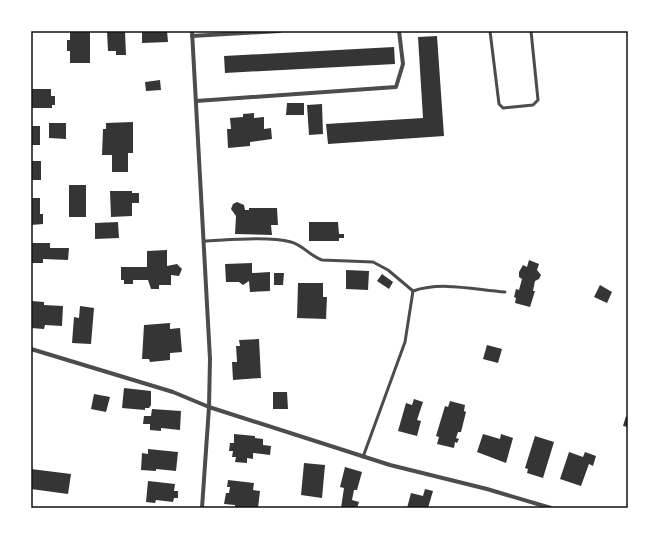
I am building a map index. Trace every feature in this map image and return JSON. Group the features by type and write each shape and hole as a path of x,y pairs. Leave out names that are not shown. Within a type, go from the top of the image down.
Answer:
{"street":[{"path":"192,31 210,359 209,407 202,508"},
{"path":"192,36 280,31"},
{"path":"196,101 396,87 403,64 398,31"},
{"path":"31,349 173,392 209,407 363,457 487,489 551,508"}],"lane":[{"path":"490,31 499,104 503,108 533,105 538,100 531,31"},
{"path":"204,241 257,240 290,242 305,248 315,258 322,260 373,262 388,270 413,291"},
{"path":"413,291 424,287 448,287 505,292"},
{"path":"363,457 405,342 413,291"}],"building":[{"path":"70,31 90,31 90,63 70,63 70,51 67,51 67,40 70,40"},
{"path":"107,31 125,31 126,55 116,55 116,51 108,51"},
{"path":"142,31 167,31 168,42 142,43"},
{"path":"437,36 444,136 328,144 326,124 423,118 418,37"},
{"path":"394,47 395,64 225,73 224,56"},
{"path":"160,80 161,90 146,91 145,82"},
{"path":"31,89 51,89 51,96 55,96 55,105 52,105 52,108 31,108"},
{"path":"287,103 304,103 304,115 286,115"},
{"path":"322,104 323,134 309,135 307,105"},
{"path":"254,113 254,118 264,117 264,129 271,128 272,139 250,142 250,146 228,148 227,129 231,129 230,118 243,117 243,114"},
{"path":"133,122 133,153 128,153 128,172 112,172 112,155 102,155 103,129 106,129 106,123"},
{"path":"49,123 66,123 66,139 49,138"},
{"path":"31,126 40,126 40,145 31,145"},
{"path":"31,161 41,161 41,180 31,180"},
{"path":"69,185 86,185 86,217 69,217"},
{"path":"110,191 132,191 132,193 139,193 139,203 132,203 132,216 111,217"},
{"path":"31,198 40,198 40,214 43,214 43,224 31,225"},
{"path":"237,202 244,205 245,210 249,210 249,208 277,208 278,225 271,225 272,235 235,234 236,216 231,209 233,204"},
{"path":"118,222 119,238 95,239 95,223"},
{"path":"309,222 338,222 339,234 344,234 344,238 339,238 339,241 309,241"},
{"path":"31,243 50,243 50,248 69,248 68,260 43,259 43,263 31,263"},
{"path":"167,250 167,266 177,264 182,269 179,276 171,275 171,285 159,285 159,289 151,289 148,280 133,280 133,284 124,284 124,280 121,280 121,267 147,267 147,251"},
{"path":"529,260 539,264 537,270 541,275 539,279 535,281 533,291 535,291 530,307 515,303 516,298 514,297 516,289 519,290 522,279 519,277 519,272 523,265 527,267"},
{"path":"252,263 252,273 270,272 270,291 250,292 249,281 243,285 239,282 226,282 225,264"},
{"path":"346,270 369,271 368,290 346,289"},
{"path":"274,273 284,273 283,285 274,285"},
{"path":"382,274 393,282 389,289 377,281"},
{"path":"298,283 323,283 323,297 327,297 326,319 297,318"},
{"path":"600,285 612,292 607,303 594,297"},
{"path":"31,301 44,302 44,305 63,306 62,326 45,325 44,329 31,328"},
{"path":"80,306 94,308 91,344 72,343 74,317 79,318"},
{"path":"170,323 170,329 180,328 182,352 170,353 170,360 150,362 149,359 142,359 144,325"},
{"path":"259,339 261,378 233,380 232,362 237,362 236,346 240,346 239,340"},
{"path":"487,345 502,349 498,363 483,359"},
{"path":"124,388 151,391 151,405 149,408 145,408 145,410 122,408"},
{"path":"273,392 287,392 288,409 273,409"},
{"path":"94,394 110,397 106,412 91,409"},
{"path":"414,399 423,402 417,420 421,421 417,436 398,431 406,403 412,405"},
{"path":"450,401 465,405 464,411 466,412 461,432 458,432 456,438 459,439 457,443 455,442 454,448 437,444 439,437 436,436 445,406 448,407"},
{"path":"152,409 181,411 180,430 161,428 161,431 150,430 150,424 143,424 144,416 151,416"},
{"path":"626,416 628,417 628,427 623,426"},
{"path":"234,434 255,436 255,438 263,439 263,445 271,446 270,455 253,453 253,459 247,458 247,463 235,462 236,457 232,457 233,451 229,451 230,443 234,443"},
{"path":"483,434 500,439 501,434 513,438 506,463 477,452"},
{"path":"535,436 554,442 543,478 527,473 528,469 525,468"},
{"path":"148,449 178,452 176,471 156,469 156,471 141,470 142,453 148,454"},
{"path":"569,452 583,457 585,452 596,456 593,466 589,464 581,486 560,479"},
{"path":"304,463 325,465 322,498 301,495"},
{"path":"345,467 362,472 357,490 354,490 352,500 359,502 357,508 341,508 344,488 340,487"},
{"path":"31,469 71,474 68,494 31,489"},
{"path":"228,480 254,483 253,490 260,491 258,508 235,508 235,505 224,504 226,493 229,493 230,487 227,487"},
{"path":"148,481 175,484 174,491 178,491 178,498 174,498 173,502 156,500 155,503 146,502"},
{"path":"425,489 433,491 428,508 407,508 411,493 423,496"}]}
